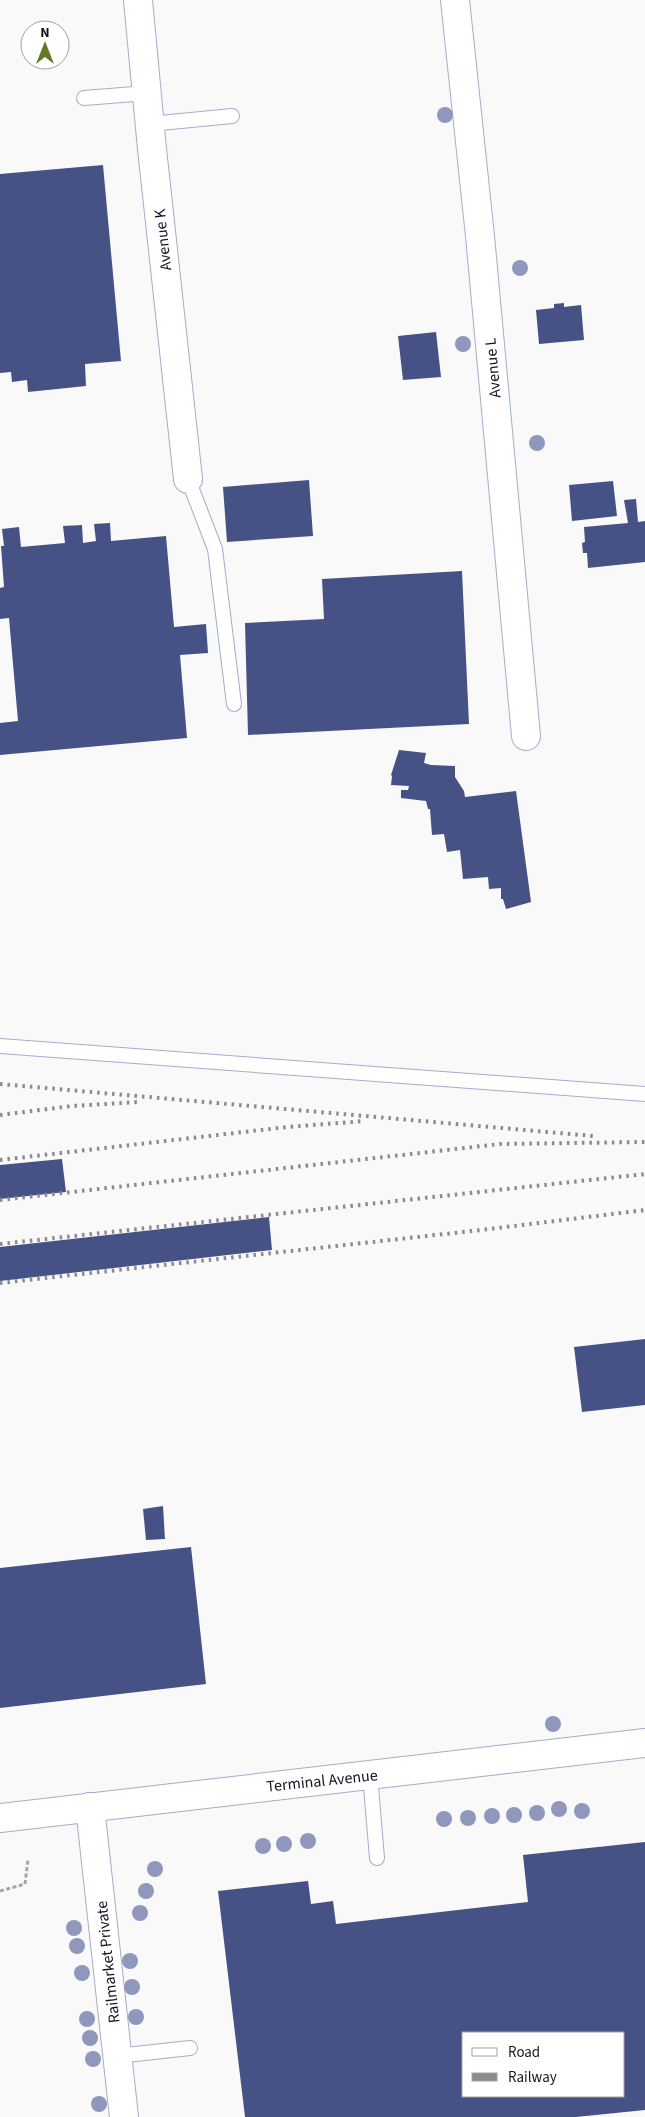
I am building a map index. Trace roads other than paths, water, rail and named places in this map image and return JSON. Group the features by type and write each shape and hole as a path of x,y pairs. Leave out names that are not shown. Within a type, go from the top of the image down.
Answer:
{"street":[{"name":"Avenue K","path":"138,0 188,479"},
{"name":"Avenue L","path":"455,0 480,236 526,736"},
{"name":"Terminal Avenue","path":"0,1818 645,1743"},
{"name":"Railmarket Private","path":"90,1807 124,2117"}],"lane":[{"path":"84,98 147,93"},
{"path":"150,124 232,116"},
{"path":"188,479 215,549 234,704"},
{"path":"0,1046 645,1094"},
{"path":"370,1775 377,1858"},
{"path":"117,2056 190,2048"}],"railway":[{"path":"0,1084 593,1136"},
{"path":"0,1115 72,1106 138,1102"},
{"path":"0,1160 287,1127 365,1121"},
{"path":"0,1200 500,1144 645,1142"},
{"path":"0,1244 645,1174"},
{"path":"0,1283 645,1210"}]}
